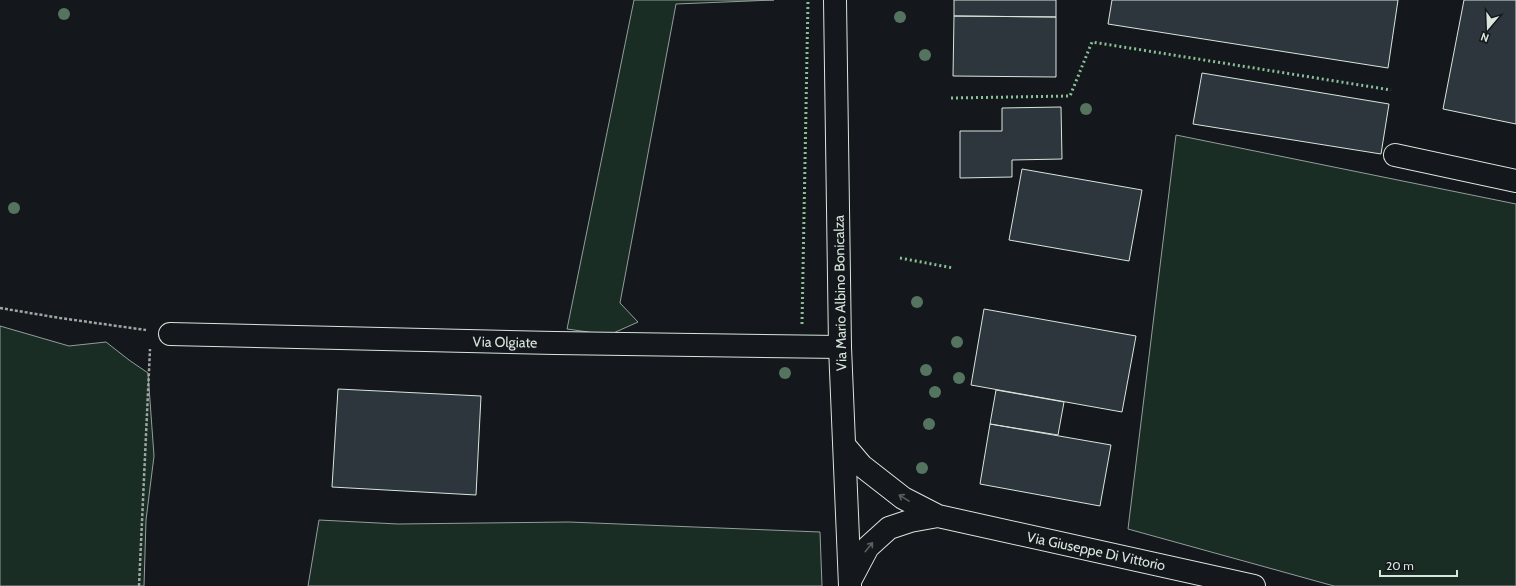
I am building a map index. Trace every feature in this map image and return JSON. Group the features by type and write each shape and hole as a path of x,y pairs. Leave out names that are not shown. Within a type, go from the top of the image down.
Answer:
{"street":[{"name":"Via Mario Albino Bonicalza","path":"835,0 840,346 850,583"},
{"path":"1395,155 1516,181"},
{"name":"Via Olgiate","path":"161,332 547,343 840,346"},
{"name":"Via Giuseppe Di Vittorio","path":"845,446 862,466 904,498 938,516 1254,586"},
{"name":"Via Giuseppe Di Vittorio","path":"850,583 868,547 889,528 910,521 938,516"}],"path":[{"path":"0,308 161,332 139,586"}],"green space":[{"path":"634,0 774,0 676,4 620,303 638,322 609,335 567,329"},
{"path":"1176,135 1516,204 1516,586 1334,586 1128,529"},
{"path":"0,326 69,346 106,342 148,373 154,456 146,520 144,586 0,586"},
{"path":"319,520 398,524 569,522 820,532 822,586 308,586"}],"building":[{"path":"954,0 1056,0 1056,17 954,16"},
{"path":"1112,0 1398,0 1388,68 1108,24"},
{"path":"1464,0 1516,0 1516,124 1443,109"},
{"path":"954,16 1056,17 1056,77 953,76"},
{"path":"1202,73 1389,104 1381,154 1193,124"},
{"path":"1061,107 1062,159 1012,160 1012,177 960,178 960,131 1002,131 1002,108"},
{"path":"1022,169 1142,190 1129,261 1009,240"},
{"path":"984,309 1136,336 1122,412 971,385"},
{"path":"338,389 481,396 476,495 332,487"},
{"path":"996,390 1064,402 1058,435 990,424"},
{"path":"990,424 1111,445 1100,506 980,484"}],"hedge":[{"path":"802,324 808,0"},
{"path":"951,98 1070,96 1092,42 1391,90"},
{"path":"900,258 953,268"}]}
